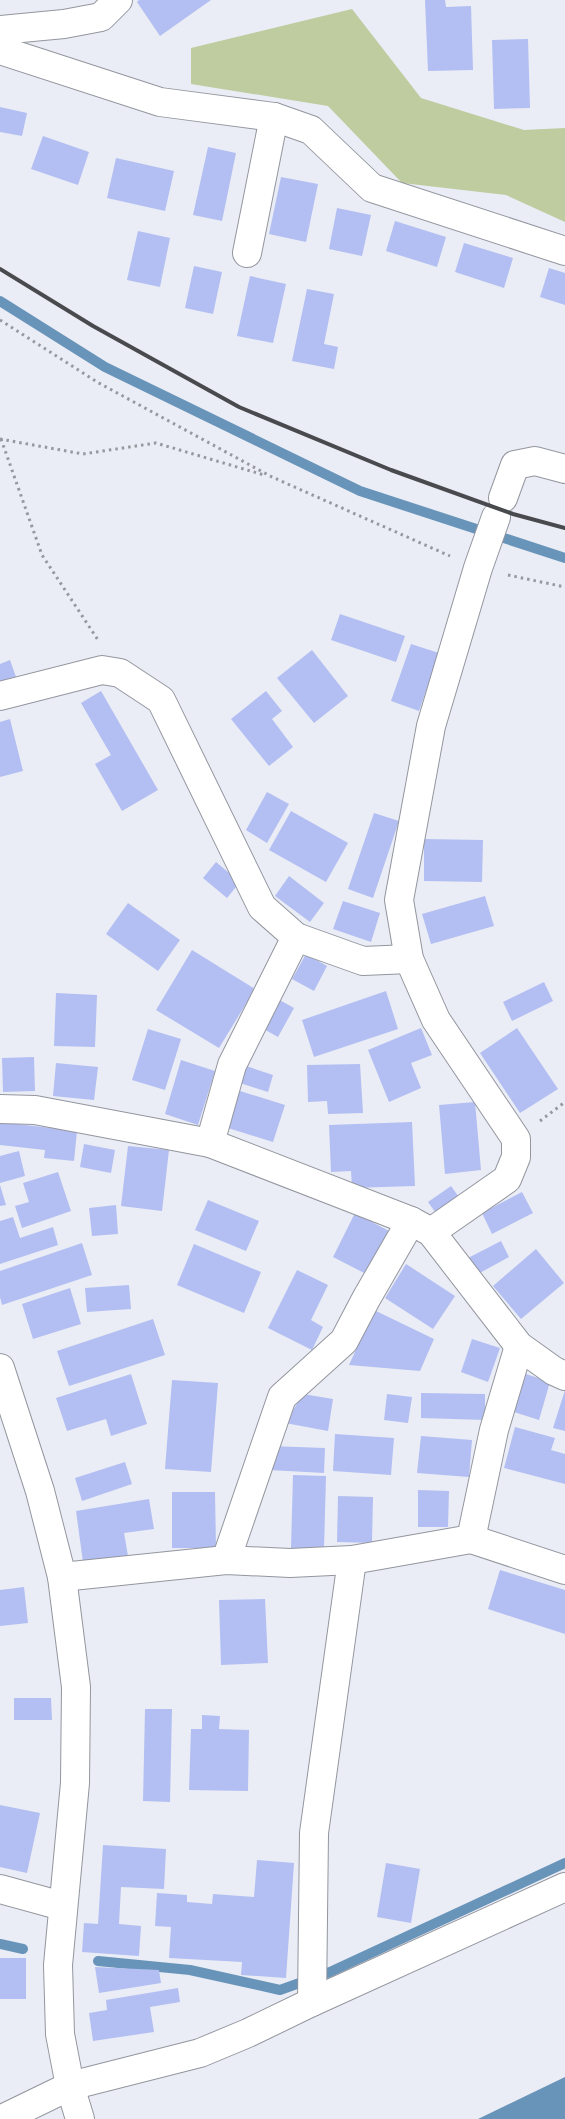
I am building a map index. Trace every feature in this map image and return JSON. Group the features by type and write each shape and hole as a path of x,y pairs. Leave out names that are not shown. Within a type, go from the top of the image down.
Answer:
{"street":[{"path":"0,30 64,24 101,17 118,0"},
{"path":"0,50 160,102 274,117 312,130 372,188 565,251"},
{"path":"247,253 274,117"},
{"path":"226,1560 282,1398 344,1341 366,1299 421,1227 507,1179 516,1157 516,1139 436,1020 409,960 399,900 431,726 482,559 515,464 535,461 565,469"},
{"path":"0,696 102,670 120,674 161,700 262,907 296,936 364,961 409,960"},
{"path":"210,1143 232,1065 296,936"},
{"path":"0,1109 35,1110 210,1143 421,1227 519,1346 554,1371 565,1376"},
{"path":"471,1539 494,1430 519,1346"},
{"path":"0,1368 40,1491 62,1577 76,1688 75,1783 62,1906 58,1965 60,2034 76,2105"},
{"path":"62,1577 226,1560 290,1563 352,1560 471,1539 565,1570"},
{"path":"312,2002 314,1833 352,1560"},
{"path":"2,2119 76,2105 248,2033 565,1887"},
{"path":"0,1889 62,1906"}],"path":[{"path":"0,320 97,382 272,477"},
{"path":"0,439 83,454 156,442 272,477 482,559 565,587"},
{"path":"0,439 42,555 120,674"}],"green space":[{"path":"352,9 421,98 524,130 565,128 565,222 506,195 402,183 328,106 191,84 191,48"}],"water":[{"path":"565,2077 565,2119 478,2119"}],"building":[{"path":"139,0 211,0 160,36 137,2"},
{"path":"425,0 445,0 446,7 471,6 473,70 428,71"},
{"path":"528,39 530,108 494,109 492,40"},
{"path":"0,107 27,113 22,136 0,132"},
{"path":"43,136 89,152 78,185 31,169"},
{"path":"208,147 236,153 222,221 193,215"},
{"path":"116,158 174,171 165,211 107,198"},
{"path":"281,177 318,184 306,242 269,234"},
{"path":"337,208 371,215 362,256 329,249"},
{"path":"395,221 446,237 437,267 386,251"},
{"path":"138,231 170,238 160,287 127,280"},
{"path":"464,243 513,258 504,288 455,272"},
{"path":"194,266 222,272 213,314 185,308"},
{"path":"549,268 565,273 565,305 540,297"},
{"path":"250,276 286,284 273,343 237,336"},
{"path":"307,289 334,294 324,344 338,347 334,369 292,361"},
{"path":"340,614 405,636 396,662 331,640"},
{"path":"411,644 439,653 419,711 391,701"},
{"path":"312,650 348,696 314,723 277,678"},
{"path":"10,660 16,677 0,683 0,664"},
{"path":"101,691 158,790 122,811 95,764 111,755 81,703"},
{"path":"266,691 282,711 272,719 293,747 269,766 231,719"},
{"path":"10,719 23,771 0,777 0,722"},
{"path":"267,792 289,804 267,843 246,830"},
{"path":"291,811 348,843 326,882 269,850"},
{"path":"374,813 399,821 373,898 348,889"},
{"path":"424,839 483,840 482,882 424,881"},
{"path":"216,862 240,882 227,898 203,878"},
{"path":"289,876 324,903 310,922 275,896"},
{"path":"485,896 494,926 431,944 422,914"},
{"path":"343,901 380,913 371,942 333,929"},
{"path":"128,903 180,940 158,971 106,934"},
{"path":"192,950 255,989 219,1048 156,1010"},
{"path":"306,954 327,966 314,991 292,979"},
{"path":"544,982 553,1001 512,1021 503,1002"},
{"path":"386,991 398,1029 314,1057 302,1020"},
{"path":"56,993 97,995 95,1047 54,1046"},
{"path":"276,998 294,1008 278,1037 260,1027"},
{"path":"421,1028 432,1055 411,1063 421,1088 389,1102 368,1050"},
{"path":"517,1028 558,1089 520,1113 480,1053"},
{"path":"148,1029 181,1039 165,1090 132,1080"},
{"path":"34,1057 35,1091 3,1092 2,1058"},
{"path":"181,1060 215,1071 198,1125 165,1114"},
{"path":"56,1063 98,1067 94,1100 53,1096"},
{"path":"360,1064 363,1113 328,1114 327,1101 308,1102 307,1065"},
{"path":"243,1065 273,1075 268,1092 237,1082"},
{"path":"240,1091 285,1105 273,1142 228,1128"},
{"path":"475,1102 481,1170 445,1174 439,1105"},
{"path":"0,1122 77,1131 74,1161 44,1158 45,1150 0,1145"},
{"path":"412,1122 415,1186 352,1188 351,1171 331,1172 329,1125"},
{"path":"84,1144 115,1150 111,1173 80,1167"},
{"path":"128,1146 169,1150 162,1211 121,1206"},
{"path":"19,1151 25,1176 0,1183 0,1156"},
{"path":"58,1172 71,1211 22,1228 15,1206 29,1202 23,1183"},
{"path":"0,1185 6,1205 0,1206"},
{"path":"451,1186 461,1200 438,1216 428,1202"},
{"path":"522,1192 533,1213 492,1234 482,1213"},
{"path":"208,1200 259,1221 246,1251 195,1230"},
{"path":"116,1205 118,1234 92,1236 89,1208"},
{"path":"355,1213 391,1232 370,1276 333,1257"},
{"path":"13,1217 20,1238 53,1227 58,1245 0,1264 0,1221"},
{"path":"501,1241 509,1257 476,1275 468,1258"},
{"path":"82,1243 92,1275 2,1305 0,1297 0,1271"},
{"path":"194,1244 261,1272 244,1313 177,1285"},
{"path":"536,1249 564,1283 521,1319 493,1286"},
{"path":"406,1264 455,1296 433,1329 385,1298"},
{"path":"297,1270 328,1285 311,1320 323,1327 312,1350 268,1328"},
{"path":"129,1285 131,1309 87,1312 85,1288"},
{"path":"70,1288 81,1324 33,1339 22,1304"},
{"path":"374,1310 434,1339 420,1371 349,1365"},
{"path":"153,1319 165,1355 69,1386 57,1351"},
{"path":"472,1339 500,1348 488,1382 461,1372"},
{"path":"131,1374 147,1424 111,1436 106,1419 67,1431 56,1398"},
{"path":"526,1374 550,1382 539,1420 514,1412"},
{"path":"172,1380 218,1383 211,1472 165,1469"},
{"path":"565,1390 565,1431 553,1428"},
{"path":"421,1393 485,1394 485,1420 421,1418"},
{"path":"303,1394 333,1399 328,1431 285,1423"},
{"path":"387,1394 412,1397 408,1423 384,1420"},
{"path":"515,1427 555,1438 551,1450 565,1454 565,1484 504,1468"},
{"path":"335,1434 394,1438 391,1475 333,1471"},
{"path":"421,1436 472,1440 469,1477 417,1473"},
{"path":"270,1446 325,1448 324,1473 269,1470"},
{"path":"125,1462 132,1484 82,1501 75,1478"},
{"path":"293,1475 326,1476 324,1549 291,1548"},
{"path":"418,1490 449,1491 448,1527 418,1527"},
{"path":"172,1492 215,1492 216,1548 172,1548"},
{"path":"338,1496 373,1497 372,1543 337,1542"},
{"path":"149,1499 154,1529 124,1533 128,1556 83,1562 76,1511"},
{"path":"500,1570 565,1590 565,1634 488,1609"},
{"path":"24,1587 28,1623 0,1626 0,1590"},
{"path":"265,1599 268,1663 221,1665 219,1600"},
{"path":"14,1698 51,1698 52,1720 14,1720"},
{"path":"145,1709 172,1709 170,1802 143,1801"},
{"path":"202,1715 220,1716 219,1729 249,1730 248,1791 189,1790 191,1729 202,1729"},
{"path":"0,1805 40,1813 27,1873 0,1867"},
{"path":"103,1845 166,1849 164,1889 121,1887 119,1924 141,1926 139,1956 82,1952 84,1923 98,1924"},
{"path":"257,1860 294,1863 286,1978 241,1975 242,1962 169,1958 171,1927 155,1926 157,1893 187,1895 187,1902 212,1904 213,1894 254,1897"},
{"path":"386,1863 420,1869 411,1923 377,1917"},
{"path":"0,1958 26,1958 26,1999 0,1999"},
{"path":"95,1967 159,1970 161,1983 99,1993"},
{"path":"178,1988 180,2002 150,2007 154,2032 93,2041 89,2013 107,2010 106,2000"}],"waterway":[{"path":"0,301 105,367 360,491 565,558"},
{"path":"98,1961 190,1970 280,1990 330,1972 565,1863"},
{"path":"0,1944 23,1949"}],"railway":[{"path":"0,269 93,326 239,407 391,470 513,514 565,528"}]}
